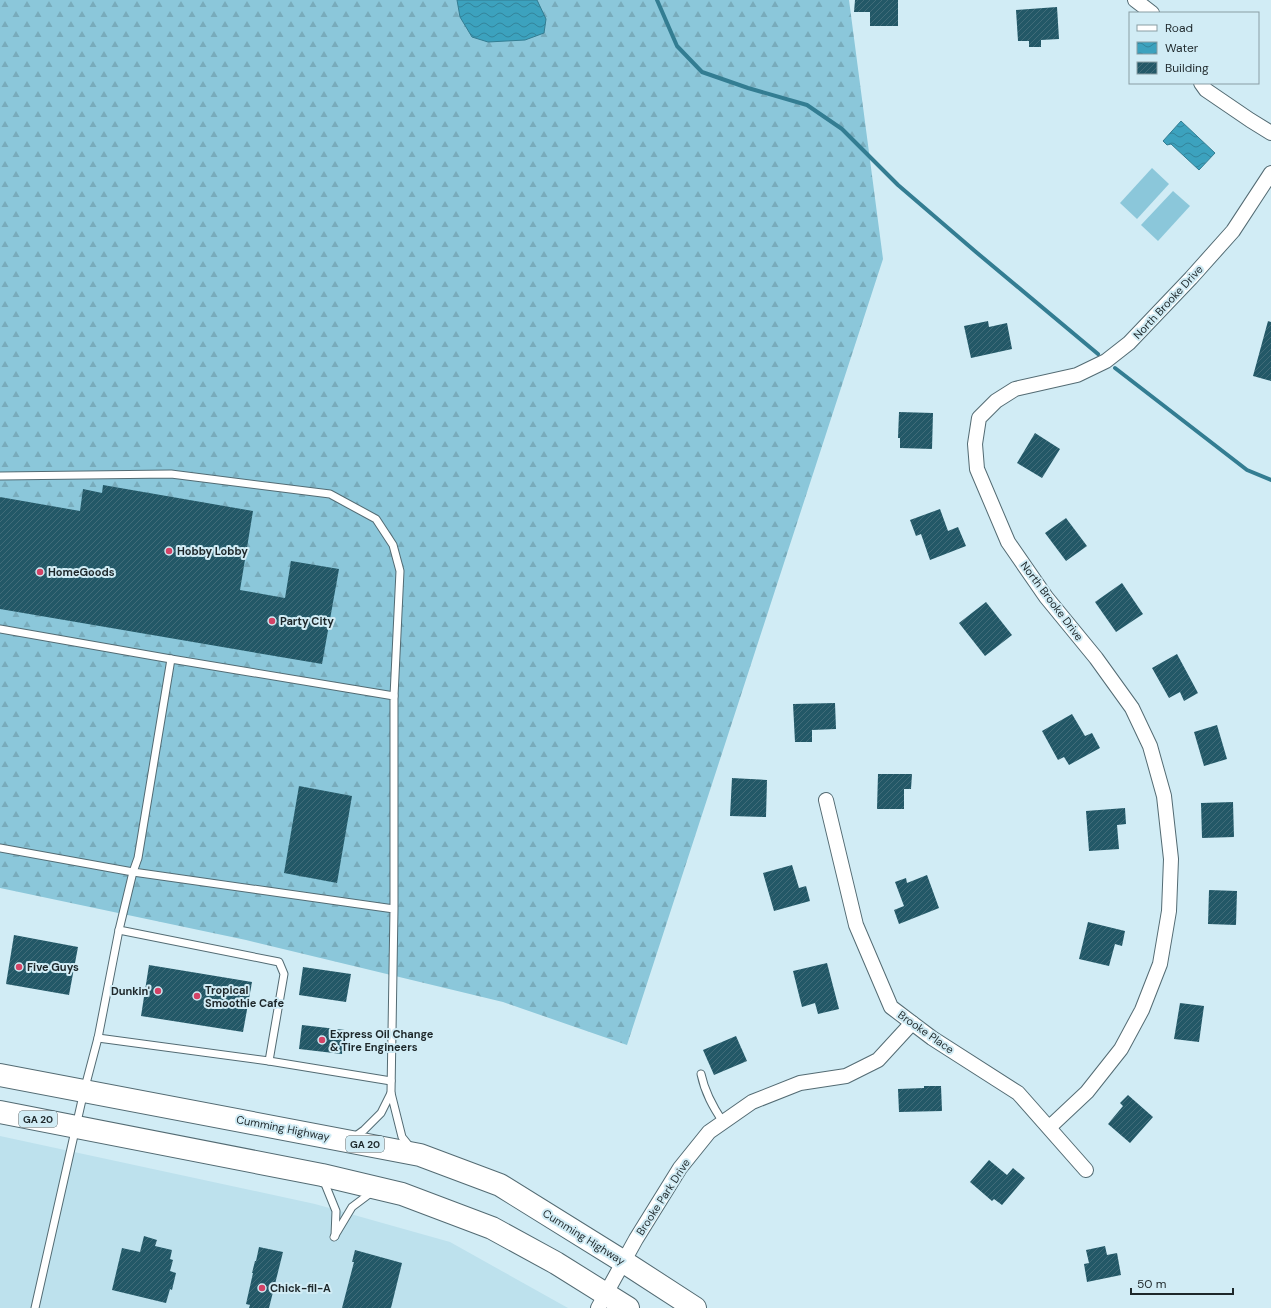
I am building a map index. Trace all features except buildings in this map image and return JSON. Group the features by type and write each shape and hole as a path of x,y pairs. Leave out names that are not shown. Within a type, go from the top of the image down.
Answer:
{"main road":[{"name":"Cumming Highway","path":"0,1075 420,1155 500,1185 695,1308"},
{"name":"GA 20","path":"0,1112 322,1175 402,1194 492,1228 556,1263 602,1301 628,1308"}],"street":[{"path":"1135,0 1151,12"},
{"path":"1202,84 1206,90 1250,120 1271,132"},
{"name":"North Brooke Drive","path":"1049,1127 1087,1092 1121,1049 1142,1010 1160,964 1169,911 1171,859 1164,796 1150,746 1132,708 1096,658 1046,597 1008,542 977,469 975,444 979,418 996,401 1015,389 1077,375 1106,361 1129,343 1191,278 1233,231 1271,173"},
{"name":"Brooke Place","path":"826,800 856,925 891,1007 932,1038 1018,1093 1086,1170"},
{"name":"Brooke Park Drive","path":"602,1301 636,1239 680,1168 709,1132 752,1102 800,1083 846,1076 878,1060 912,1023"}],"lane":[{"path":"0,476 171,474 330,494 376,519 394,545 400,571 394,696 394,909 391,1092 402,1137 410,1147 420,1155"},
{"path":"0,629 394,696"},
{"path":"35,1308 84,1091 98,1038 133,872 138,858 171,659"},
{"path":"0,848 133,872 394,909"},
{"path":"120,930 279,962 284,974 269,1061"},
{"path":"98,1038 269,1061 391,1081"},
{"path":"701,1074 704,1089 710,1102 723,1122"},
{"path":"350,1141 364,1130 381,1113 391,1092"},
{"path":"322,1175 336,1211 334,1237 352,1207 377,1189"}],"shaded area":[{"path":"0,1136 315,1204 450,1242 568,1308 0,1308"}],"green space":[{"path":"0,0 849,0 883,259 627,1045 503,1002 246,940 0,888"},
{"path":"1152,168 1169,184 1137,219 1120,203"},
{"path":"1173,191 1190,206 1158,241 1141,225"}],"water":[{"path":"457,0 537,0 546,19 544,33 525,40 488,42 472,37 460,17"},
{"path":"1181,121 1215,153 1199,170 1171,144 1167,145 1163,141"}],"waterway":[{"path":"657,0 677,46 702,72 748,88 807,105 842,129 898,185 1098,354"},
{"path":"1115,368 1247,470 1271,480"}],"place":[{"name":"Hobby Lobby","path":"169,551"},
{"name":"HomeGoods","path":"40,572"},
{"name":"Party City","path":"272,621"},
{"name":"Five Guys","path":"19,967"},
{"name":"Dunkin'","path":"158,991"},
{"name":"Tropical Smoothie Cafe","path":"197,996"},
{"name":"Express Oil Change & Tire Engineers","path":"322,1040"},
{"name":"Chick-fil-A","path":"262,1288"}]}
